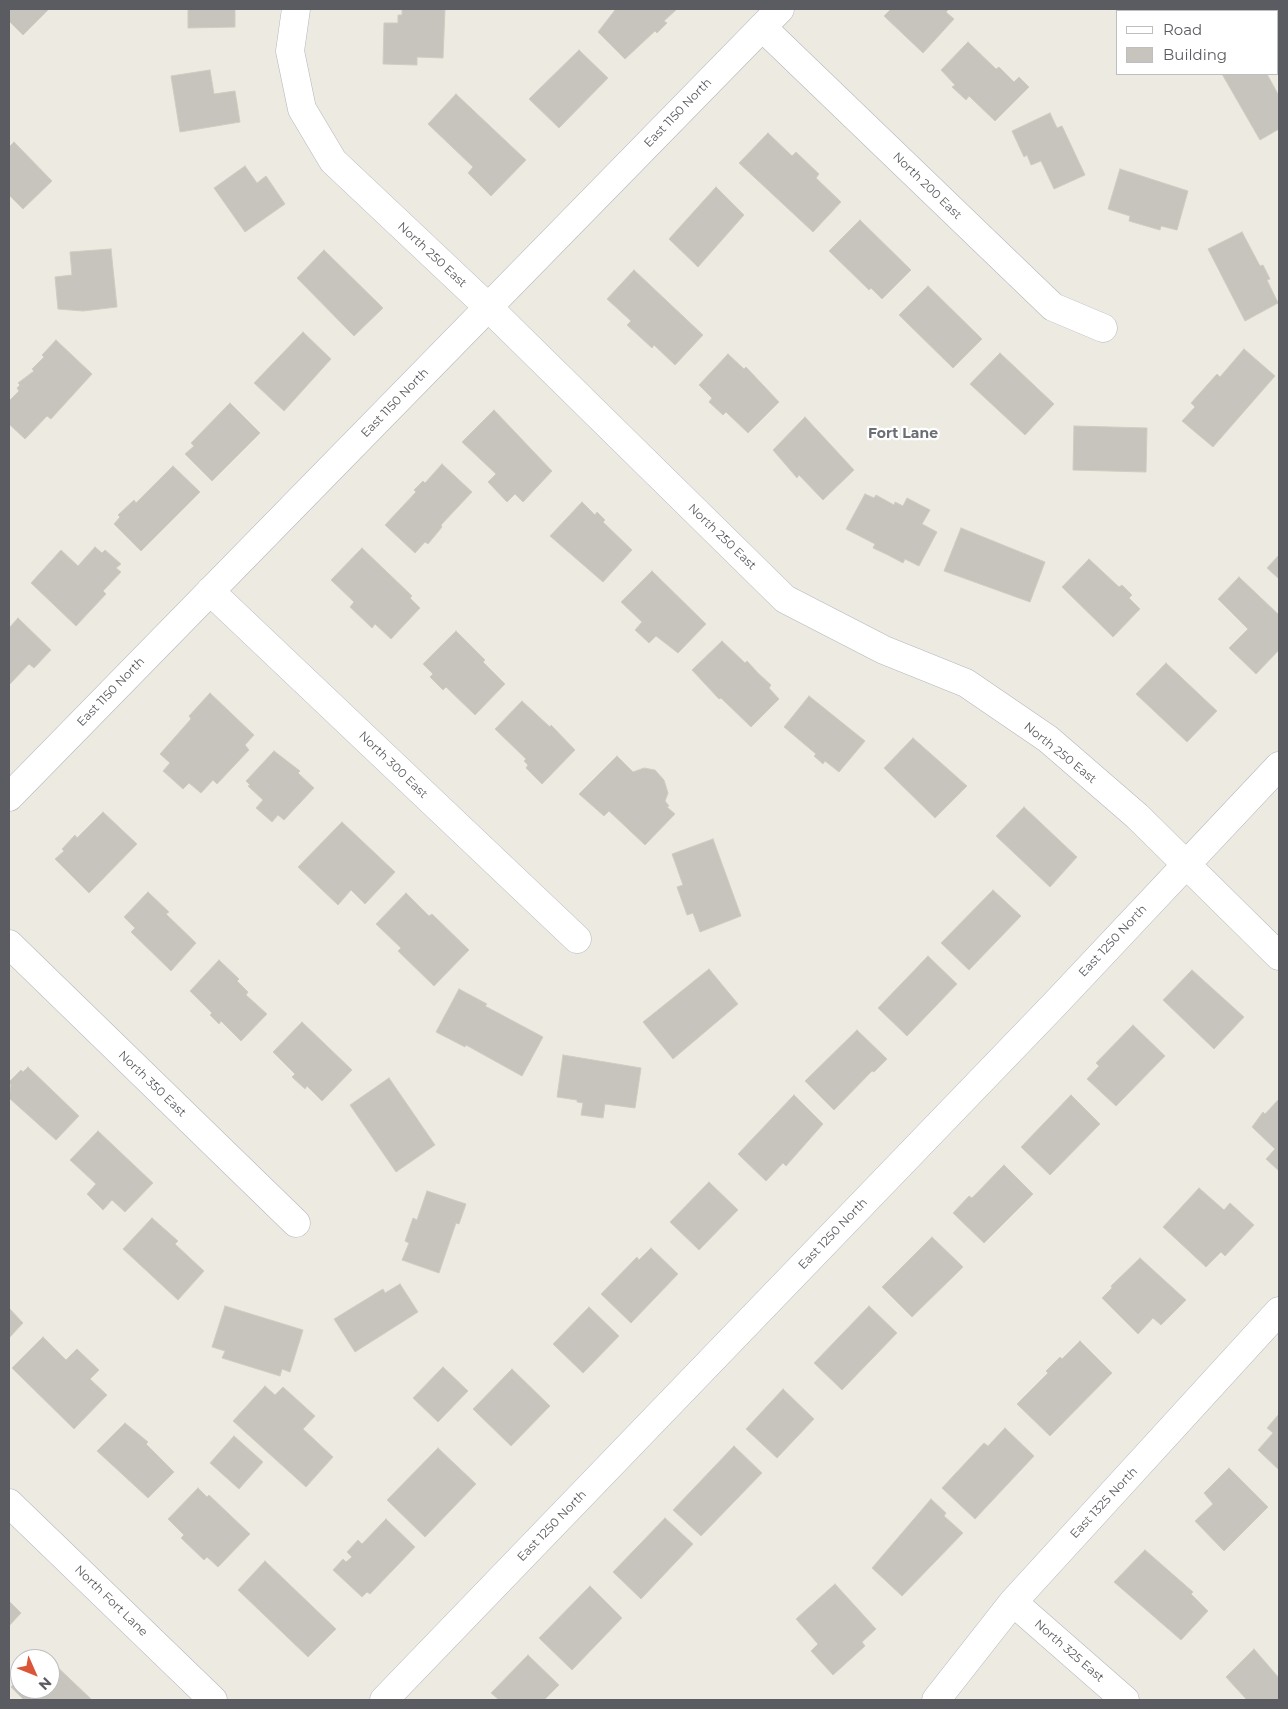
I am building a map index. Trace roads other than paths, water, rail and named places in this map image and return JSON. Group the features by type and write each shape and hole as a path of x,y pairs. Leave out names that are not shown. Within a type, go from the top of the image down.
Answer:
{"street":[{"name":"North 250 East","path":"296,9 290,52 302,109 333,161 489,308 785,599 884,650 966,683 1048,740 1137,816 1279,956"},
{"name":"East 1150 North","path":"9,797 771,18"},
{"name":"North 200 East","path":"771,18 1053,307 1103,328"},
{"name":"North 300 East","path":"210,591 577,939"},
{"name":"East 1250 North","path":"384,1700 1054,1005 1279,766"},
{"name":"North 350 East","path":"9,944 296,1223"},
{"name":"East 1325 North","path":"936,1700 1013,1602 1279,1311"},
{"name":"North Fort Lane","path":"9,1502 213,1700"},
{"name":"North 325 East","path":"1013,1602 1125,1700"}],"district":[{"name":"Fort Lane","path":"903,434"}]}
